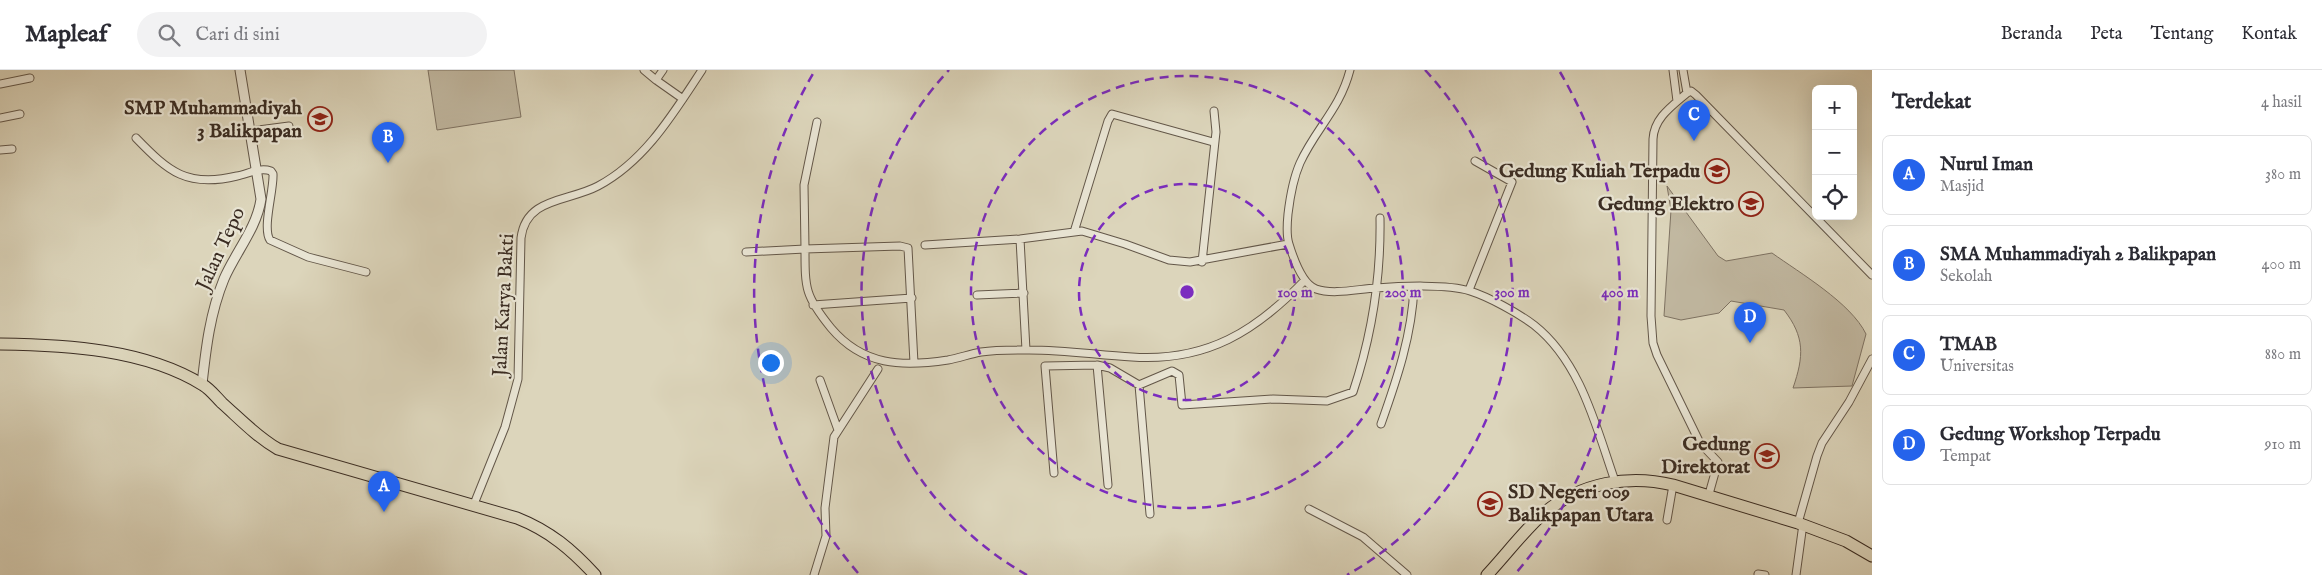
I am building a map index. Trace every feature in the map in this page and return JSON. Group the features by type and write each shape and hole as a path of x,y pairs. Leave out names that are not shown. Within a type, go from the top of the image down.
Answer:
{"highway":[{"path":"0,344 43,344 138,359 171,369 202,384 253,432 278,449 474,504 517,518 548,533 576,554 595,575"},
{"path":"1487,575 1545,513 1587,488 1615,481 1652,480 1709,494 1846,541 1872,556"}],"street":[{"name":"Jalan Tepo","path":"202,384 213,310 225,278 260,206 261,188 240,70"},
{"path":"644,70 683,99"},
{"path":"656,80 663,70"},
{"name":"Jalan Karya Bakti","path":"474,504 505,427 518,379 521,238 524,223 530,213 541,205 589,191 622,170 649,145 702,70"},
{"path":"1350,70 1340,102 1312,141 1295,177 1288,214 1288,244 1306,280 1310,286 1319,290 1414,287 1469,290 1528,320 1545,335 1560,353 1584,395 1615,481"},
{"path":"1673,70 1677,101"},
{"path":"1684,70 1687,93"},
{"path":"0,84 30,78"},
{"path":"1709,494 1718,462 1700,443 1685,414 1657,355 1651,327 1654,130 1660,118 1687,93 1690,91 1696,94 1872,275"},
{"path":"1202,262 1216,132 1214,111"},
{"path":"0,118 20,114"},
{"path":"1074,232 1112,114 1214,142"},
{"path":"817,122 804,185 805,288 813,305 837,335 857,352 881,360 914,363 950,360 981,352 1026,350 1158,358 1212,347 1259,324 1306,280"},
{"path":"251,131 289,126"},
{"path":"136,138 169,169 188,178 221,178 258,170 268,170 273,174 267,229 270,240 308,257 366,272"},
{"path":"0,150 12,149"},
{"path":"1469,290 1512,182 1475,161"},
{"path":"1139,385 1172,371 1179,375 1182,404 1273,399 1326,401 1353,392 1371,330 1377,288 1380,218"},
{"path":"925,245 1020,239 1082,231 1169,260 1202,262 1288,244"},
{"path":"1020,239 1026,350"},
{"path":"746,252 906,247 909,254 914,363"},
{"path":"1382,424 1405,353 1414,287"},
{"path":"977,295 1024,293"},
{"path":"813,305 912,298"},
{"path":"1796,575 1801,524 1817,456 1822,443 1849,402 1872,359"},
{"path":"1054,473 1046,366 1097,366 1110,368 1139,385"},
{"path":"1097,366 1108,485"},
{"path":"814,575 826,536 825,508 832,446 838,430 864,394 878,369"},
{"path":"820,380 838,430"},
{"path":"1139,385 1150,514"},
{"path":"1668,520 1673,485"},
{"path":"1309,509 1363,537 1407,575"}],"shaded area":[{"path":"428,70 514,70 521,117 437,130"},
{"path":"1667,186 1718,256 1726,261 1772,253 1824,289 1849,311 1859,322 1866,334 1852,386 1793,388 1801,356 1799,338 1796,329 1784,310 1731,301 1719,313 1681,320 1664,316 1671,210"}],"place":[{"name":"SMP Muhammadiyah 3 Balikpapan","path":"320,119"},
{"name":"TMAB","path":"1694,141"},
{"name":"SMA Muhammadiyah 2 Balikpapan","path":"388,163"},
{"name":"Gedung Kuliah Terpadu","path":"1717,171"},
{"name":"Gedung Elektro","path":"1751,204"},
{"name":"Gedung Workshop Terpadu","path":"1750,343"},
{"name":"Gedung Direktorat","path":"1767,456"},
{"name":"SD Negeri 009 Balikpapan Utara","path":"1490,504"},
{"name":"Nurul Iman","path":"384,512"}]}
